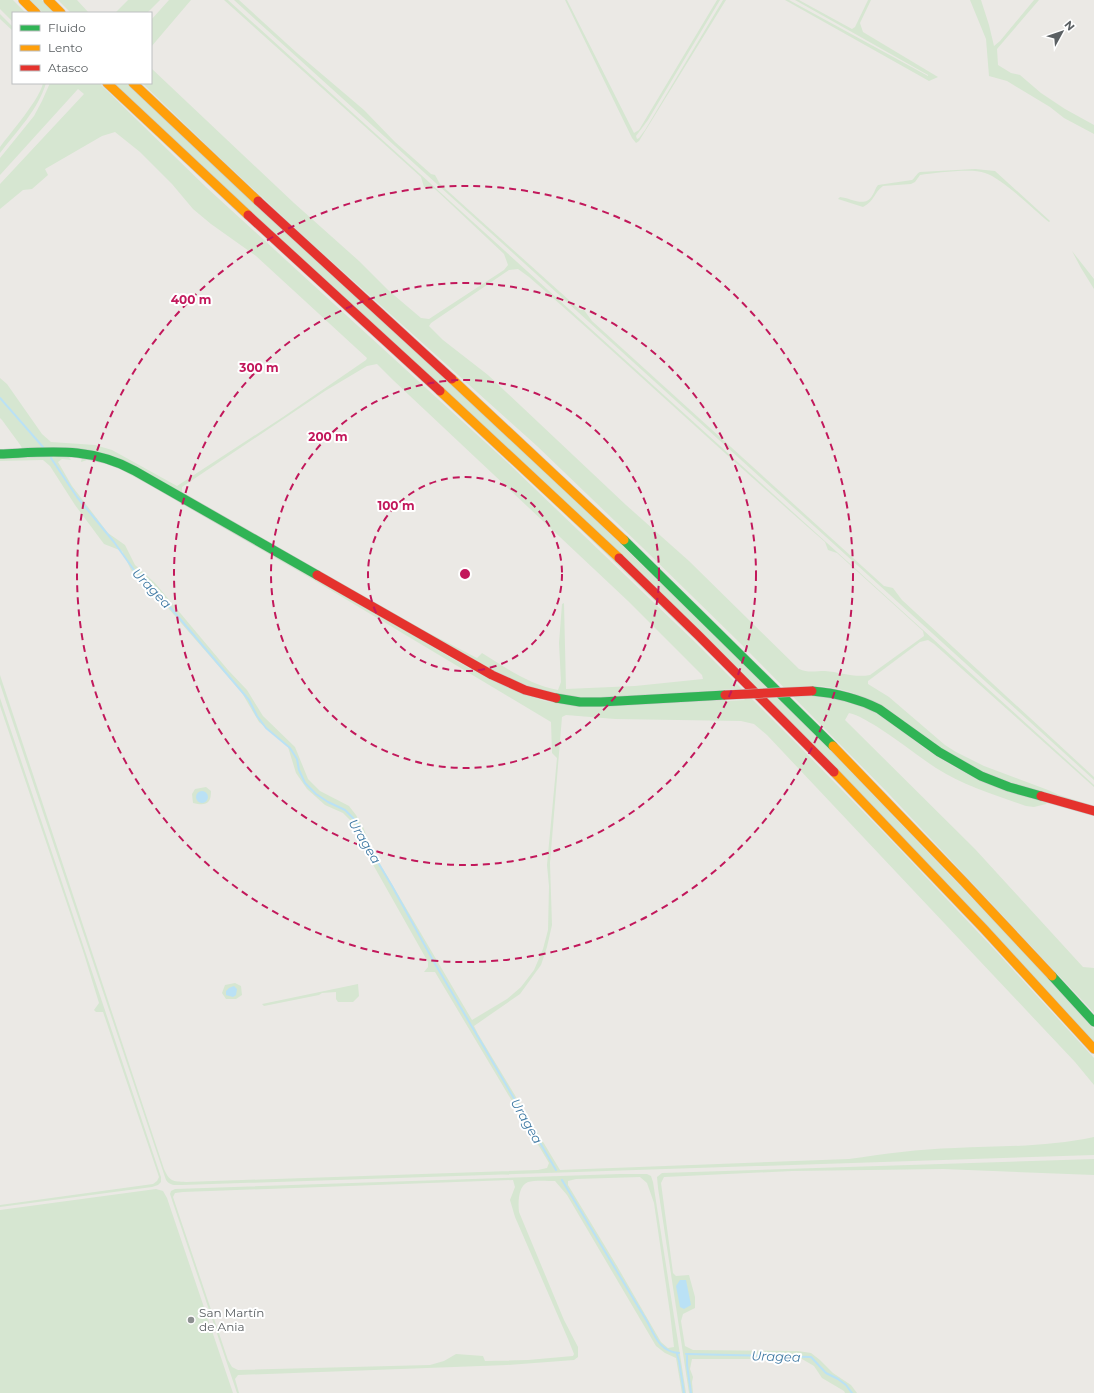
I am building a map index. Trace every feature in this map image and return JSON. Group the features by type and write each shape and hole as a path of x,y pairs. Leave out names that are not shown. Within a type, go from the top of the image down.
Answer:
{"main road":[{"path":"23,0 35,12"},
{"path":"48,0 60,12"},
{"path":"108,84 253,221 436,387 641,580 858,797 965,909 1094,1049"},
{"path":"134,84 270,213 557,475 654,568 749,661 872,786 1094,1022"},
{"path":"0,454 80,453 93,455 119,463 492,675 509,684 533,693 560,699 589,702 812,691 844,694 867,703 895,720 939,752 968,770 993,781 1094,811"}],"green space":[{"path":"0,0 13,0 25,12 12,12 12,21 0,9"},
{"path":"30,0 42,0 54,12 42,12"},
{"path":"58,0 77,0 88,12 70,12"},
{"path":"128,0 160,0 148,12 116,12"},
{"path":"169,0 191,0 152,46 152,19"},
{"path":"224,0 228,0 1094,785 1094,787 928,640 920,642 868,681 868,684 889,697 945,745 956,752 984,766 1059,795 1094,806 1094,809 1016,784 970,766 950,754 894,714 875,703 854,694 832,688 807,686 816,696 834,697 862,705 889,721 936,756 982,781 1016,794 1048,801 1046,804 1034,807 1026,806 980,790 936,768 863,718 849,713 845,720 975,849 1083,967 1094,968 1094,1013 888,793 741,644 643,548 537,446 308,240 143,84 152,84 152,69 294,203 359,261 388,290 421,318 429,319 504,270 508,265 504,254 435,189 424,187 421,177","holes":["518,269 825,542 828,550 837,553 923,631 924,636 870,675 864,676 799,669 689,561 626,505 488,375 443,340 429,326 431,323 509,270"]},
{"path":"234,0 239,0 297,53 364,110 395,142 431,174 435,175 440,184 580,310 584,310 592,321 884,586 893,588 902,600 1094,777 1094,780"},
{"path":"565,0 567,0 634,133 639,130 717,0 720,0 648,120 636,136 637,139 645,130 723,0 726,0 639,141 636,143 632,138"},
{"path":"785,0 789,0 928,76 795,0 799,0 852,29 855,27 868,0 871,0 860,23 863,32 938,77 929,81"},
{"path":"970,0 981,0 994,46 1000,41 1034,0 1039,0 997,49 998,65 1011,73 1020,75 1041,93 1065,109 1094,125 1094,134 1064,118 1050,107 1007,81 989,76 986,39"},
{"path":"0,14 12,26 12,30 0,19"},
{"path":"43,84 46,84 38,102 0,153 0,147 37,98"},
{"path":"50,84 100,84 206,187 508,463 696,643 886,835 994,949 1094,1058 1094,1085 1075,1062 767,735 754,724 741,721 615,719 566,715 562,717 550,863 552,925 547,947 541,965 520,994 474,1026 560,1170 849,1159 928,1149 1024,1146 1059,1143 1094,1137 1094,1155 182,1185 173,1185 169,1183 166,1180 0,684 0,675 164,1169 170,1179 174,1181 186,1182 538,1170 547,1168 549,1163 435,972 424,972 428,967 428,962 371,861 353,823 343,813 325,805 307,789 296,773 288,747 259,722 242,693 161,600 131,570 122,551 104,544 75,505 50,466 43,460 0,461 0,458 68,456 71,460 62,459 58,462 72,486 108,533 125,545 135,565 155,583 228,670 247,690 263,716 295,747 308,779 320,791 349,806 356,815 363,827 373,852 472,1020 507,999 521,987 534,970 543,949 548,930 549,886 547,865 557,758 552,753 551,722 312,579 151,486 118,468 101,462 87,460 81,462 82,457 114,464 132,473 334,588 460,663 495,682 523,694 545,701 594,707 745,700 734,689 607,698 561,695 516,682 455,650 114,457 23,452 21,446 0,418 0,378 7,384 42,434 51,442 95,445 112,450 177,486 283,417 367,358 256,256 211,224 193,209 172,184 140,152 115,132 102,136 45,169 48,175 32,189 23,190 0,209 0,184 84,94 78,89 0,175 0,158 34,116","holes":["377,364 628,601 702,675 703,679 635,686 566,689 564,603 562,604 559,643 561,682 558,690 548,688 518,675 482,653 477,658 427,632 182,492 182,487 325,391 367,366"]},
{"path":"115,84 127,84 523,450 782,700 1036,965 1094,1029 1094,1042 948,884 312,270"},
{"path":"975,169 995,171 1050,221 1049,222 1000,181 985,173 971,171 953,171 920,175 915,182 911,184 883,186 870,202 863,207 838,199 840,197 862,202 866,201 872,196 878,185 912,180 920,172"},
{"path":"1072,251 1094,279 1094,289 1081,268"},
{"path":"0,698 161,1177 161,1182 152,1187 0,1207 0,1205 153,1184 159,1177 103,1012 96,1012 94,1010 99,1003 84,954 0,706"},
{"path":"206,787 211,791 209,801 204,804 193,803 192,794 195,789"},
{"path":"235,983 241,986 242,995 236,999 226,999 222,993 225,985"},
{"path":"358,984 359,996 353,1002 338,1002 336,999 336,992 322,993 319,995 264,1006 262,1004"},
{"path":"1094,1159 1094,1175 943,1169 792,1171 664,1177 661,1183 673,1273 676,1276 689,1275 695,1297 695,1308 683,1314 681,1321 685,1346 693,1350 798,1351 811,1353 833,1373 851,1385 857,1393 845,1393 822,1378 814,1366 802,1359 692,1359 690,1369 693,1377 693,1393 689,1393 658,1188 657,1177 662,1173"},
{"path":"647,1174 651,1176 653,1182 686,1393 682,1393 676,1358 665,1353 656,1346 567,1195 555,1181 534,1181 525,1184 520,1191 519,1212 564,1320 578,1347 578,1357 574,1360 507,1365 238,1375 235,1379 239,1393 237,1393 170,1194 171,1191 175,1189","holes":["640,1177 647,1183 654,1203 674,1347 668,1348 661,1342 568,1185 568,1181 576,1179","513,1180 515,1187 510,1200 515,1217 568,1339 574,1354 573,1356 528,1360 485,1361 483,1356 456,1354 444,1361 430,1365 238,1370 232,1367 228,1360 173,1197 175,1193 183,1192"]},
{"path":"156,1189 163,1191 167,1198 233,1393 0,1393 0,1210"}],"water":[{"path":"200,791 204,791 208,797 204,803 200,803 196,799 196,795"},
{"path":"234,986 237,989 236,995 233,997 226,995 226,991"},
{"path":"680,1280 686,1280 691,1305 684,1309 680,1307 676,1286"}],"waterway":[{"name":"Uragea","path":"0,398 43,447"},
{"name":"Uragea","path":"51,458 77,497 114,542 134,570 147,580 249,700 257,716 266,728 290,748 297,759 299,770 305,783 316,794 328,802 345,810 355,820 364,839 434,962 556,1170"},
{"name":"Uragea","path":"562,1180 659,1343 668,1350 679,1353"},
{"path":"677,1354 684,1393"},
{"name":"Uragea","path":"686,1354 811,1357 826,1373 846,1385 852,1393"},
{"path":"687,1354 691,1393"}],"traffic: fast":[{"path":"0,454 69,452 85,454 118,463 135,471 317,575"},
{"path":"624,540 833,746"},
{"path":"812,691 830,693 871,705 879,709 939,752 981,776 1009,787 1041,796"},
{"path":"556,698 580,702 601,702 725,695"},
{"path":"1052,976 1094,1022"}],"traffic: slow":[{"path":"23,0 35,12"},
{"path":"48,0 60,12"},
{"path":"108,84 248,215"},
{"path":"134,84 258,201"},
{"path":"452,379 624,540"},
{"path":"440,391 619,558"},
{"path":"833,746 1052,976"},
{"path":"834,772 984,929 1094,1049"}],"traffic: jam":[{"path":"258,201 452,379"},
{"path":"248,215 440,391"},
{"path":"619,558 834,772"},
{"path":"317,575 492,675 525,690 556,698"},
{"path":"725,695 812,691"},
{"path":"1041,796 1094,811"}],"place":[{"name":"San Martín de Ania","path":"191,1320"}]}
